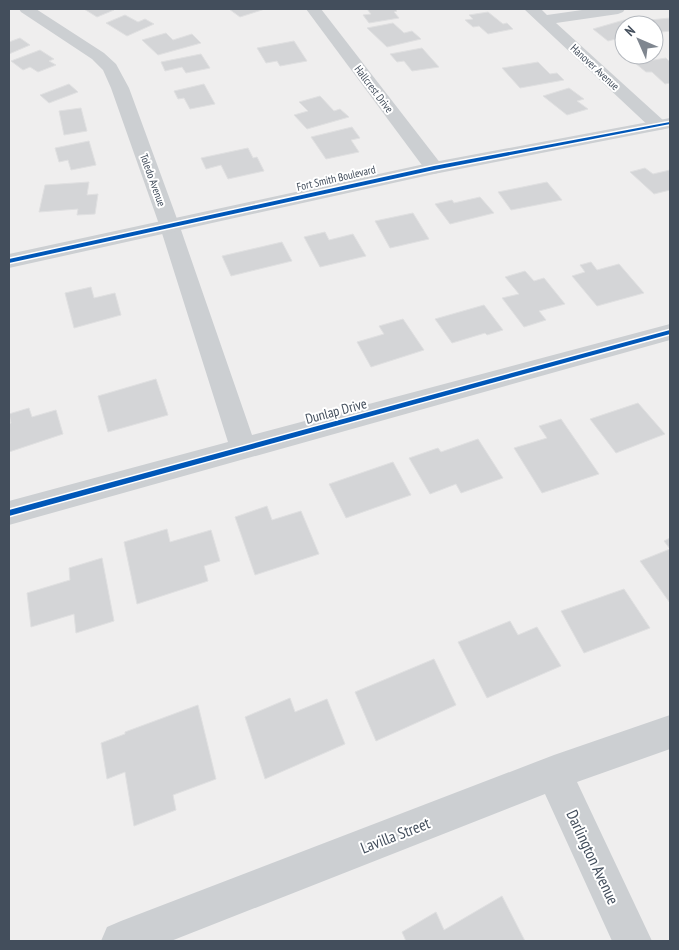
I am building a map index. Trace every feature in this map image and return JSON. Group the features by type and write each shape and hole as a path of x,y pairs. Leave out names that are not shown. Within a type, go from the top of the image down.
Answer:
{"street":[{"name":"Toledo Avenue","path":"26,9 98,56 110,68 120,88 170,227 244,450"},
{"name":"Hallcrest Drive","path":"313,9 434,168"},
{"path":"538,14 618,9"},
{"name":"Hanover Avenue","path":"538,14 664,124"},
{"name":"Fort Smith Boulevard","path":"9,261 434,168 664,124"},
{"name":"Dunlap Drive","path":"9,513 670,332"},
{"name":"Lavilla Street","path":"121,941 554,773 670,732"},
{"name":"Darlington Avenue","path":"554,773 632,941"}],"building":[{"path":"84,9 111,9 114,10 97,17"},
{"path":"229,9 265,9 240,17"},
{"path":"367,9 395,9 397,11 394,12 399,18 369,23 363,15 371,14"},
{"path":"488,12 503,24 507,23 513,29 488,34 479,26 473,27 465,20 473,19 469,15"},
{"path":"125,15 138,22 145,19 154,24 127,36 106,23"},
{"path":"670,18 670,31 664,32 664,19"},
{"path":"393,23 404,33 412,31 421,39 387,47 367,28"},
{"path":"614,23 614,40 608,41 593,29"},
{"path":"166,33 173,40 192,34 201,43 158,55 142,40"},
{"path":"20,38 30,45 9,54 9,42"},
{"path":"294,41 307,61 280,66 277,61 266,63 257,48"},
{"path":"422,48 439,67 412,71 404,61 397,62 390,54"},
{"path":"40,50 54,59 49,61 56,65 38,72 30,67 23,70 11,61"},
{"path":"201,54 210,68 186,73 182,67 165,71 161,62"},
{"path":"664,58 670,62 670,83 665,84 652,72 646,72 637,65 664,65"},
{"path":"538,62 550,74 557,73 564,80 520,88 502,68"},
{"path":"69,84 78,92 49,103 40,95"},
{"path":"204,84 215,104 190,109 184,98 178,99 174,91"},
{"path":"569,88 584,99 577,101 588,109 567,115 543,96"},
{"path":"320,96 334,111 340,109 349,117 307,129 294,115 308,111 299,102"},
{"path":"81,108 87,131 64,135 59,111"},
{"path":"352,127 360,138 351,140 359,152 326,159 311,137"},
{"path":"89,141 96,165 71,170 68,160 59,162 55,148"},
{"path":"248,148 253,158 257,157 264,171 228,179 221,165 206,169 201,158"},
{"path":"645,168 653,174 670,170 670,190 654,194 630,172"},
{"path":"89,182 87,195 98,194 95,214 77,215 78,209 39,212 45,185"},
{"path":"547,182 562,200 511,210 498,192"},
{"path":"480,197 494,213 450,224 435,204 452,200 454,203"},
{"path":"413,213 429,239 390,248 375,221"},
{"path":"325,232 329,240 353,234 366,256 320,267 304,237"},
{"path":"282,242 292,261 231,276 222,256"},
{"path":"591,262 597,270 619,264 644,293 597,306 572,276 585,272 580,265"},
{"path":"525,271 534,281 544,278 565,304 539,311 546,320 524,327 502,298 519,294 505,277"},
{"path":"91,287 94,298 115,293 121,315 74,328 65,293"},
{"path":"484,305 503,330 487,335 485,333 452,343 435,319"},
{"path":"403,319 424,350 371,367 357,342 384,334 379,326"},
{"path":"156,379 168,415 108,432 98,396"},
{"path":"638,403 665,434 616,453 590,419"},
{"path":"29,408 32,417 56,410 63,434 9,452 9,424 11,423 9,414"},
{"path":"561,419 599,474 542,493 514,448 547,438 539,426"},
{"path":"478,439 503,478 461,493 456,484 430,494 409,458 438,448 441,452"},
{"path":"393,462 411,495 346,518 329,484"},
{"path":"267,506 272,520 301,511 319,554 255,575 235,517"},
{"path":"167,529 170,542 211,530 220,561 204,566 208,581 137,604 124,542"},
{"path":"670,538 670,549 664,541"},
{"path":"670,549 670,603 640,561"},
{"path":"102,558 114,621 76,633 74,614 31,627 27,593 70,580 69,568"},
{"path":"624,589 650,628 584,653 561,611"},
{"path":"510,621 518,635 537,627 561,666 487,698 458,642"},
{"path":"434,659 456,705 376,741 355,692"},
{"path":"290,698 295,712 327,699 345,744 265,779 245,717"},
{"path":"198,705 216,779 173,795 176,810 134,826 125,772 107,779 101,743"},
{"path":"502,896 525,941 406,941 402,932 436,912 444,930"}],"cycle path":[{"path":"9,261 434,168 670,123"},
{"path":"9,513 670,332"}]}
